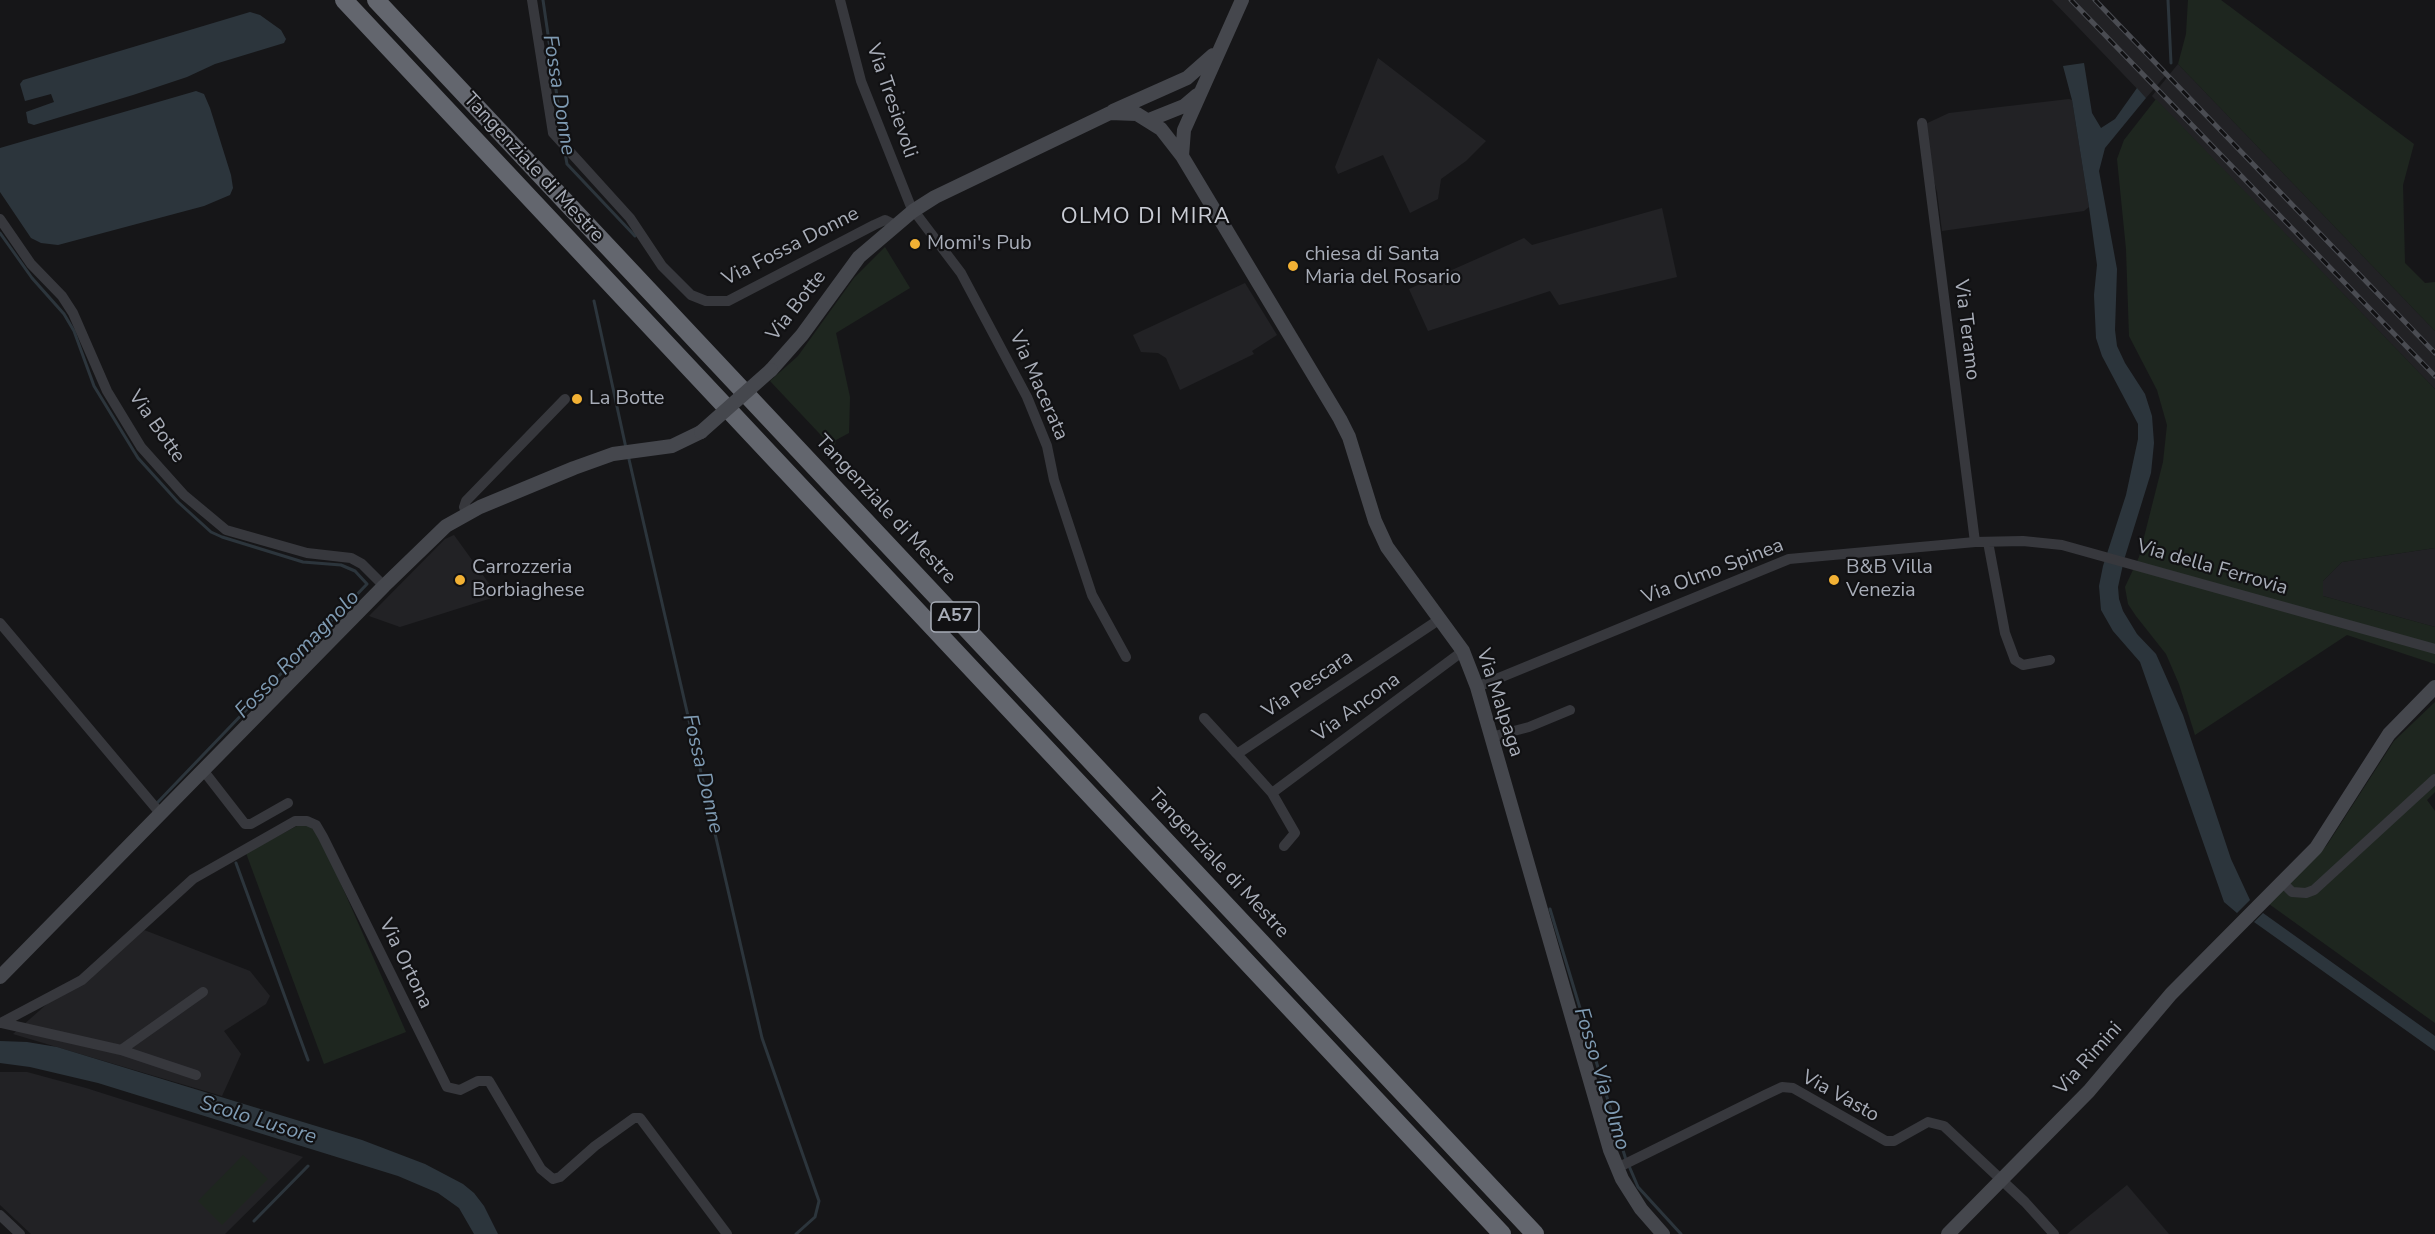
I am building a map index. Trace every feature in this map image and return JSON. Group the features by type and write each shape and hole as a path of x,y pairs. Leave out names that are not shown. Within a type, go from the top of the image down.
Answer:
{"highway":[{"name":"Tangenziale di Mestre","path":"344,0 1502,1234"},
{"name":"Tangenziale di Mestre","path":"376,0 1535,1234"}],"street":[{"name":"Via Fossa Donne","path":"532,0 550,126 558,141 576,157 638,229 662,266 691,294 717,303 742,295 885,220 895,225"},
{"name":"Via Tresievoli","path":"840,0 861,81 913,211"},
{"path":"1182,156 1184,130 1218,49 1242,0"},
{"path":"1110,112 1196,72 1218,49"},
{"path":"1149,120 1151,103 1163,88"},
{"path":"1110,112 1137,114 1149,120 1184,106 1198,94"},
{"name":"Via Botte","path":"0,977 440,531 466,513 554,476 626,452 672,446 701,432 771,370 802,335 859,257 895,225 935,197 1110,112"},
{"name":"Via Malpaga","path":"1149,120 1161,129 1182,156 1340,419 1349,437 1375,521 1387,547 1463,651 1477,687 1624,1165 1641,1209 1664,1234"},
{"name":"Via Teramo","path":"1922,123 1975,542"},
{"name":"Via Macerata","path":"913,211 961,273 1027,397 1047,446 1054,480 1092,595 1126,657"},
{"name":"Via Botte","path":"0,219 31,264 62,296 73,313 107,391 141,447 184,495 226,530 306,553 351,558 362,564 384,586"},
{"name":"Via Botte","path":"466,513 464,507 466,501 565,399"},
{"name":"Via della Ferrovia","path":"1975,542 2023,541 2062,545 2435,649"},
{"name":"Via Olmo Spinea","path":"1477,687 1790,559 1975,542"},
{"path":"1988,542 2006,633 2015,660 2023,665 2050,660"},
{"name":"Via Pescara","path":"1237,754 1440,620"},
{"path":"0,623 160,813"},
{"name":"Via Ancona","path":"1272,793 1463,651"},
{"name":"Via Rimini","path":"1948,1234 2089,1091 2171,994 2282,882 2330,828 2390,734 2435,687"},
{"path":"1491,737 1529,727 1570,710"},
{"path":"1204,718 1272,793 1295,833 1284,846"},
{"path":"203,770 245,824 251,824 288,803"},
{"path":"2282,882 2292,892 2306,893 2314,890 2435,779"},
{"name":"Via Ortona","path":"1,1023 82,980 193,879 295,821 307,821 316,825 323,837 442,1081 447,1087 459,1090 483,1079 489,1081 541,1169 553,1179 560,1177 595,1146 634,1118 640,1118 727,1234"},
{"path":"121,1050 203,992"},
{"name":"Via Ortona","path":"1,1023 121,1050 196,1075"},
{"name":"Via Vasto","path":"1624,1165 1782,1088 1793,1088 1886,1142 1894,1141 1920,1125 1936,1122 1956,1136 2001,1178"},
{"path":"2001,1178 2054,1234"},
{"path":"0,1215 20,1234"}],"shaded area":[{"path":"2052,0 2094,0 2166,75 2146,98"},
{"path":"2188,0 2221,0 2414,144 2403,185 2405,263 2425,283 2435,282 2435,331 2178,64 2186,34"},
{"path":"1378,58 1486,141 1466,161 1441,179 1438,199 1410,213 1383,155 1338,174 1335,167"},
{"path":"2178,64 2435,331 2435,389 2152,96"},
{"path":"2156,99 2435,389 2435,548 2342,562 2323,581 2323,596 2435,627 2435,664 2347,635 2195,735 2179,684 2166,654 2128,604 2125,587 2139,557 2163,462 2167,425 2157,390 2129,336 2126,249 2117,159 2124,140"},
{"path":"2072,100 2089,207 2084,211 1942,231 1937,192 1919,127 1949,113"},
{"path":"1662,208 1677,277 1559,305 1550,291 1428,331 1409,289 1524,238 1532,245"},
{"path":"885,247 910,288 836,333 850,397 849,433 836,440 834,449 770,381 798,356 854,278"},
{"path":"1245,283 1277,335 1252,351 1254,354 1180,390 1166,358 1158,353 1141,352 1133,335"},
{"path":"454,535 498,596 400,627 369,616 445,539"},
{"path":"2435,548 2435,627 2323,596 2323,581 2342,562"},
{"path":"2435,702 2435,792 2427,800 2435,811 2435,1023 2269,904 2327,845 2394,741"},
{"path":"308,820 316,827 406,1032 324,1064 246,853"},
{"path":"139,928 250,971 270,996 266,1004 224,1031 241,1054 222,1096 13,1034 117,942"},
{"path":"0,1072 27,1072 86,1088 303,1157 225,1234 31,1234 0,1205"},
{"path":"243,1155 268,1179 222,1225 198,1201"},
{"path":"2127,1185 2169,1234 2067,1234"}],"water":[{"path":"250,12 260,15 281,30 286,39 284,43 215,64 187,77 133,95 34,125 28,123 26,112 54,102 51,94 25,101 20,84 23,80"},
{"path":"2084,63 2092,113 2101,128 2115,119 2137,88 2146,98 2105,148 2099,171 2117,269 2115,330 2117,346 2145,394 2152,416 2154,443 2151,473 2124,560 2118,587 2119,599 2123,611 2137,634 2156,654 2183,715 2231,859 2250,900 2237,913 2224,902 2140,662 2113,631 2101,610 2099,586 2103,566 2126,495 2138,439 2138,424 2102,356 2096,338 2094,295 2097,265 2072,100 2063,66"},
{"path":"196,91 204,94 210,108 231,175 233,188 230,195 204,206 58,245 41,243 31,238 0,192 0,148"},
{"path":"2263,913 2435,1036 2435,1051 2254,922"},
{"name":"Scolo Lusore","path":"0,1041 27,1042 57,1047 362,1140 425,1164 463,1184 474,1193 484,1206 498,1234 474,1234 459,1208 438,1193 398,1176 98,1083 30,1067 0,1063"}],"waterway":[{"name":"Fossa Donne","path":"543,0 563,138"},
{"path":"2168,0 2171,63"},
{"name":"Fossa Donne","path":"565,153 567,164 635,236"},
{"name":"Fosso Romagnolo","path":"0,233 32,278 64,314 74,331 94,386 138,458 178,502 211,532 222,537 303,562 341,565 355,571 367,584 157,803"},
{"name":"Fossa Donne","path":"594,301 626,448"},
{"name":"Fossa Donne","path":"628,455 762,1038 819,1201 815,1217 796,1234"},
{"name":"Fosso Romagnolo","path":"236,863 308,1060"},
{"name":"Fosso Via Olmo","path":"1550,909 1626,1160"},
{"name":"Fosso Romagnolo","path":"254,1221 308,1166"},
{"name":"Fosso Via Olmo","path":"1629,1166 1638,1187 1681,1234"}],"railway":[{"path":"2071,0 2435,376"},
{"path":"2095,0 2435,353"}],"place":[{"name":"Momi's Pub","path":"915,244"},
{"name":"chiesa di Santa Maria del Rosario","path":"1293,266"},
{"name":"La Botte","path":"577,399"},
{"name":"Carrozzeria Borbiaghese","path":"460,580"},
{"name":"B&B Villa Venezia","path":"1834,580"}],"district":[{"name":"OLMO DI MIRA","path":"1146,218"}]}
